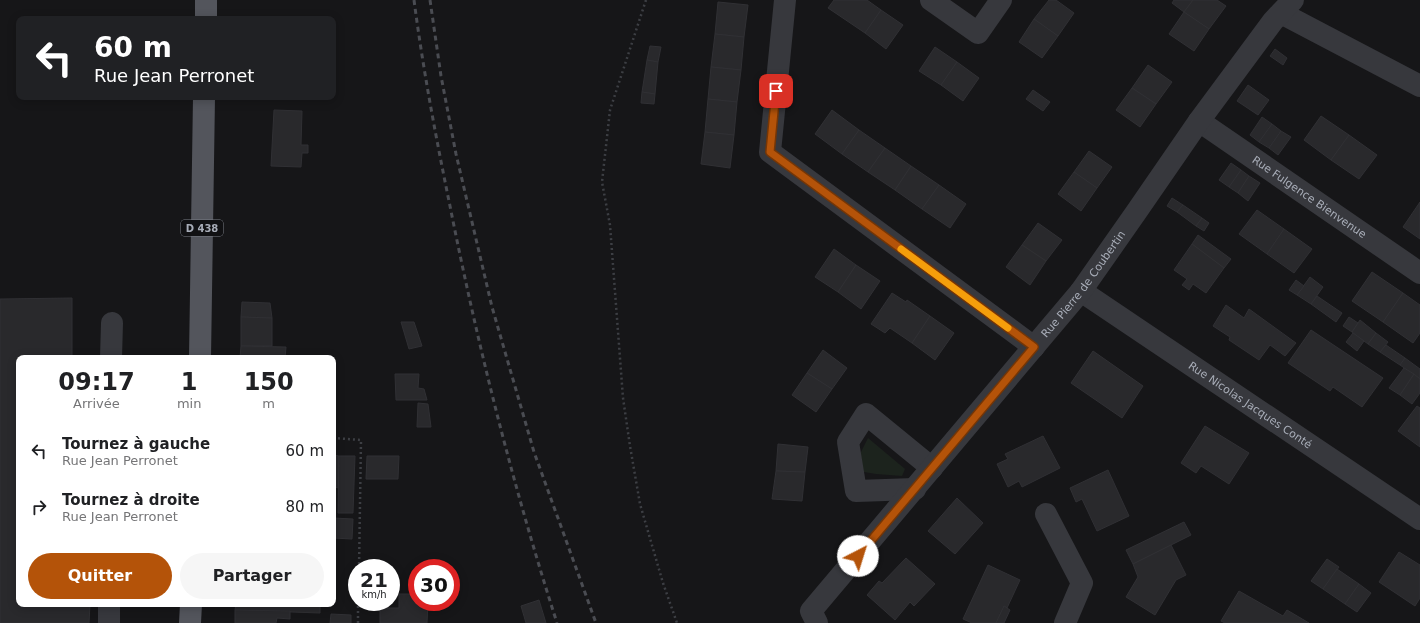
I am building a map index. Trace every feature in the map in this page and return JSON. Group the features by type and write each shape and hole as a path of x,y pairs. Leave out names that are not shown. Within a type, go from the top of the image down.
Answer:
{"main road":[{"path":"206,0 206,16"},
{"name":"D 438","path":"200,355 204,100"},
{"path":"190,623 191,607"}],"street":[{"path":"785,0 770,152 1034,347"},
{"path":"931,0 978,33 1001,0"},
{"path":"1287,6 1420,86"},
{"name":"Rue Pierre de Coubertin","path":"814,617 932,468 1081,291 1199,121 1273,21 1287,6"},
{"name":"Rue Fulgence Bienvenue","path":"1199,121 1420,273"},
{"name":"Rue Nicolas Jacques Conté","path":"1081,291 1420,519"},
{"path":"111,355 112,323"},
{"path":"915,489 856,491 848,442 866,414 932,468"},
{"path":"1046,514 1082,583 1065,623"},
{"path":"109,607 109,623"}],"path":[{"path":"646,0 610,110 602,182 610,225 623,398 631,453 640,504 662,583 677,623"},
{"path":"336,438 361,440 359,559"},
{"path":"358,611 358,623"}],"shaded area":[{"path":"868,438 905,469 902,476 852,470"}],"building":[{"path":"834,0 867,0 881,10 865,33 828,8"},
{"path":"1049,0 1056,0 1074,13 1058,36 1034,19"},
{"path":"1174,0 1193,0 1184,12 1172,3"},
{"path":"1193,0 1217,0 1226,6 1209,29 1184,12"},
{"path":"718,2 748,5 744,37 715,34"},
{"path":"881,10 903,25 886,49 865,33"},
{"path":"1184,12 1209,29 1194,51 1169,34"},
{"path":"1034,19 1058,36 1042,58 1019,42"},
{"path":"715,34 744,37 741,70 711,67"},
{"path":"650,46 661,47 658,62 647,60"},
{"path":"935,47 957,62 941,85 919,71"},
{"path":"1275,49 1287,58 1283,65 1270,56"},
{"path":"647,60 658,62 655,94 642,92"},
{"path":"957,62 979,78 963,101 941,85"},
{"path":"1148,65 1172,82 1156,104 1132,88"},
{"path":"711,67 741,70 737,102 708,99"},
{"path":"1248,85 1269,100 1258,115 1237,101"},
{"path":"1132,88 1156,104 1140,127 1116,110"},
{"path":"1033,90 1050,102 1043,111 1026,99"},
{"path":"642,92 655,94 654,104 641,103"},
{"path":"708,99 737,102 734,135 705,132"},
{"path":"274,110 302,111 301,145 308,145 308,153 302,153 301,167 271,166"},
{"path":"832,110 859,130 842,154 815,134"},
{"path":"1321,116 1349,135 1331,160 1304,140"},
{"path":"1262,117 1272,124 1259,142 1250,135"},
{"path":"1272,124 1281,131 1269,148 1259,142"},
{"path":"859,130 885,148 868,172 842,154"},
{"path":"1281,131 1291,137 1278,155 1269,148"},
{"path":"705,132 734,135 730,168 701,164"},
{"path":"1349,135 1377,155 1359,179 1331,160"},
{"path":"885,148 911,166 895,190 868,172"},
{"path":"1089,151 1112,167 1097,188 1074,172"},
{"path":"1231,163 1241,170 1229,187 1219,180"},
{"path":"911,166 939,185 922,209 895,190"},
{"path":"1241,170 1249,176 1238,193 1229,187"},
{"path":"1074,172 1097,188 1081,211 1058,194"},
{"path":"1249,176 1260,183 1248,201 1238,193"},
{"path":"939,185 966,204 950,228 922,209"},
{"path":"1172,198 1183,205 1177,212 1167,206"},
{"path":"1420,202 1420,239 1403,227"},
{"path":"1183,205 1202,218 1196,226 1177,212"},
{"path":"1257,210 1284,229 1267,254 1239,234"},
{"path":"1202,218 1209,223 1204,231 1196,226"},
{"path":"1038,223 1062,240 1046,261 1022,245"},
{"path":"1284,229 1312,249 1294,273 1267,254"},
{"path":"1198,235 1231,259 1224,268 1192,244"},
{"path":"1192,244 1224,268 1206,293 1193,284 1189,290 1182,285 1187,279 1174,270"},
{"path":"1022,245 1046,261 1030,285 1006,267"},
{"path":"834,249 856,265 838,292 815,277"},
{"path":"856,265 880,281 861,309 838,292"},
{"path":"1372,272 1403,293 1383,322 1352,301"},
{"path":"1310,277 1323,287 1311,304 1297,295"},
{"path":"1296,280 1304,286 1297,295 1289,290"},
{"path":"892,293 906,302 907,300 930,316 912,343 890,328 885,333 871,324"},
{"path":"1403,293 1420,305 1420,333 1413,343 1383,322"},
{"path":"1317,296 1342,313 1336,322 1311,304"},
{"path":"72,298 72,355 16,355 16,607 90,607 89,623 0,623 0,299"},
{"path":"242,302 270,303 272,318 241,317"},
{"path":"1226,305 1244,318 1249,309 1296,343 1285,356 1270,345 1259,360 1229,340 1230,337 1213,326"},
{"path":"930,316 954,333 935,360 912,343"},
{"path":"241,317 272,318 272,346 241,346"},
{"path":"1349,317 1358,323 1352,332 1343,326"},
{"path":"1360,320 1376,333 1368,344 1352,332"},
{"path":"401,322 414,322 422,346 409,349"},
{"path":"1311,330 1383,378 1362,407 1333,387 1330,391 1288,363"},
{"path":"1353,333 1364,341 1357,351 1346,342"},
{"path":"1376,333 1388,342 1380,352 1368,344"},
{"path":"1386,345 1405,358 1400,365 1380,352"},
{"path":"241,346 286,347 285,355 240,355"},
{"path":"823,350 847,368 832,389 807,373"},
{"path":"1093,351 1143,386 1122,418 1071,383"},
{"path":"1405,358 1420,369 1420,379 1400,365"},
{"path":"1404,368 1414,374 1400,395 1389,388"},
{"path":"807,373 832,389 816,412 792,395"},
{"path":"395,374 419,374 418,388 424,389 427,400 396,400"},
{"path":"1414,374 1420,379 1420,393 1412,404 1400,395"},
{"path":"418,403 428,404 431,427 417,427"},
{"path":"1417,406 1420,408 1420,447 1398,431"},
{"path":"1205,426 1249,453 1229,484 1201,466 1196,473 1181,463"},
{"path":"1043,436 1060,468 1022,487 1019,481 1008,487 997,464 1008,459 1005,454"},
{"path":"778,444 808,447 805,472 776,471"},
{"path":"336,456 339,456 339,488 336,488"},
{"path":"339,456 355,456 353,513 338,513"},
{"path":"367,456 399,456 398,479 366,479"},
{"path":"1108,470 1129,516 1097,531 1082,499 1076,502 1070,488"},
{"path":"776,471 805,472 802,501 772,499"},
{"path":"957,498 983,523 955,554 928,531"},
{"path":"336,518 353,519 352,539 336,538"},
{"path":"1184,522 1191,535 1133,564 1126,550"},
{"path":"1171,545 1186,575 1176,580 1155,615 1126,597 1138,577 1133,564"},
{"path":"1399,552 1420,565 1420,598 1415,606 1379,582"},
{"path":"906,558 935,584 914,606 910,602 895,620 867,595 879,581 882,583"},
{"path":"1327,559 1339,567 1323,589 1311,581"},
{"path":"988,565 1020,580 1007,608 1004,606 996,623 972,623 963,619"},
{"path":"1337,569 1359,584 1345,604 1323,589"},
{"path":"1359,584 1371,593 1357,612 1345,604"},
{"path":"1239,591 1283,616 1287,610 1309,623 1225,623 1221,621"},
{"path":"400,594 408,594 408,611 428,611 427,623 380,623 380,611 400,611"},
{"path":"539,600 546,623 526,623 521,606"},
{"path":"1004,606 1010,610 1004,623 996,623"},
{"path":"236,607 320,607 320,613 235,610"},
{"path":"235,610 290,611 290,619 277,618 276,623 235,623"},
{"path":"331,614 351,615 351,623 330,623"}],"railway":[{"path":"414,0 421,52 435,129 472,311 511,468 557,623"},
{"path":"430,0 441,76 456,154 492,307 534,452 596,623"}],"slow traffic":[{"path":"901,249 1008,328"}],"route":[{"path":"776,91 770,152 1034,347 858,556"}]}
